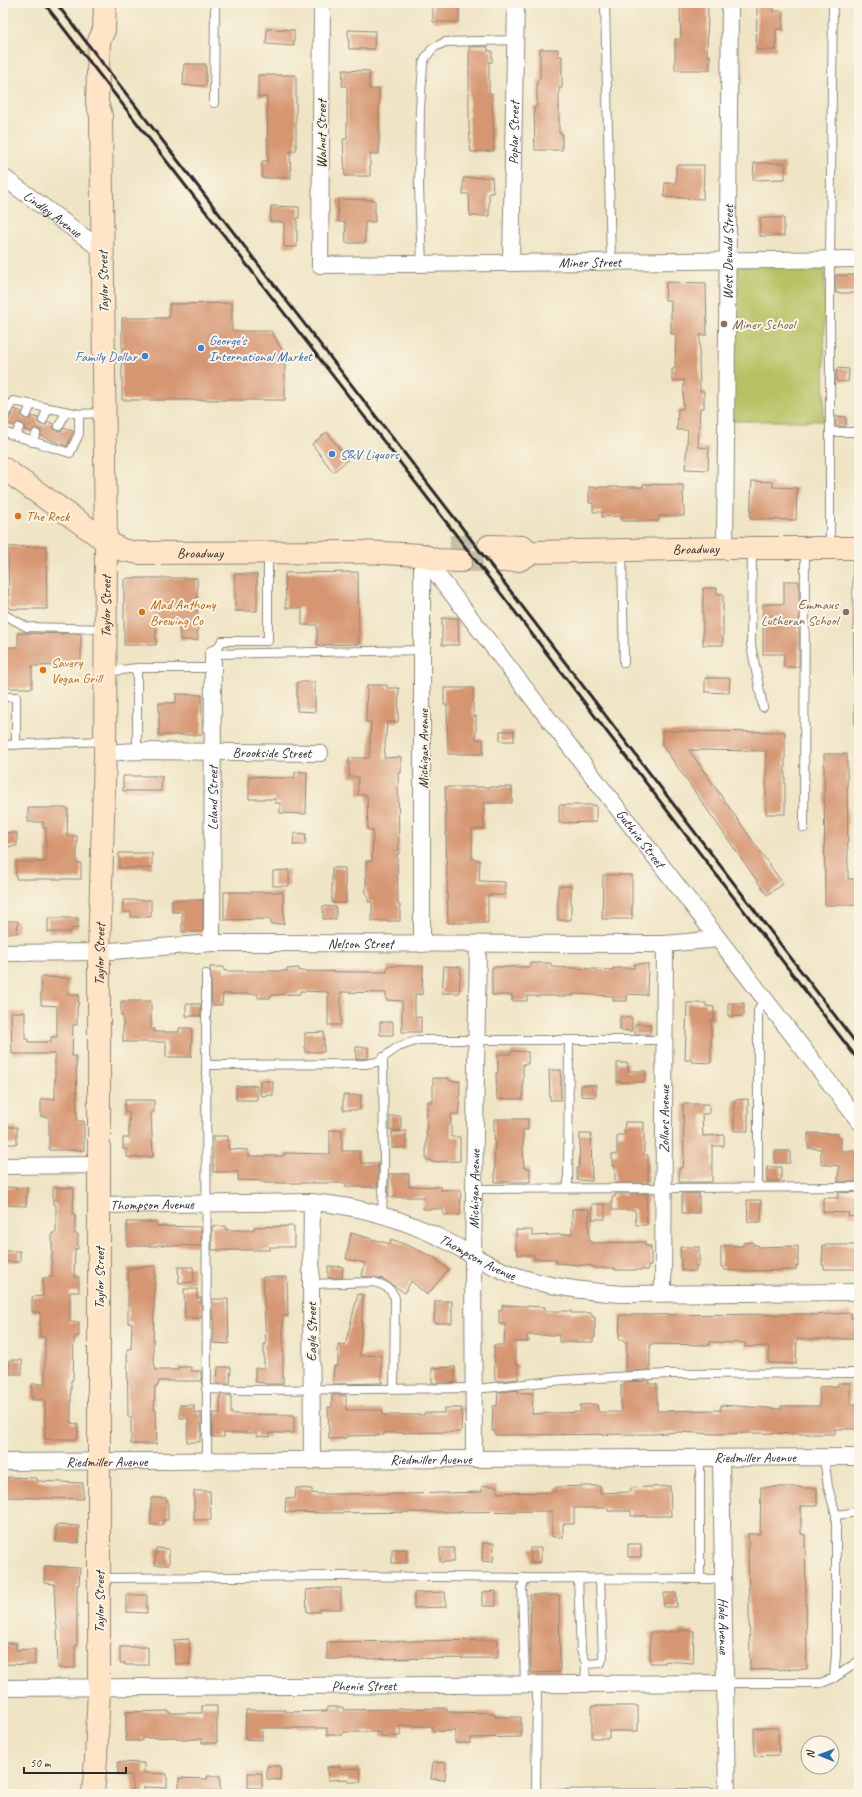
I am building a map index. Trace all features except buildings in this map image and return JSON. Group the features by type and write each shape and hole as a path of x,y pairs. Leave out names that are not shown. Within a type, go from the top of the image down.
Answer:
{"main road":[{"name":"Taylor Street","path":"93,1794 99,1687 99,952 105,747 106,629 101,114 106,104 108,50 108,42 104,30 105,3"},
{"name":"Broadway","path":"3,468 106,541 122,550 139,553 362,552 422,555 427,551 438,547 456,553"},
{"name":"Broadway","path":"494,554 524,547 534,552 725,548 858,548"}],"street":[{"name":"Walnut Street","path":"320,265 322,3"},
{"name":"Poplar Street","path":"511,263 516,3"},
{"name":"West Dewald Street","path":"725,548 730,3"},
{"name":"Lindley Avenue","path":"3,177 102,250"},
{"name":"Miner Street","path":"320,265 859,259"},
{"name":"Michigan Avenue","path":"422,555 422,944"},
{"name":"Guthrie Street","path":"422,555 859,1121"},
{"name":"Leland Street","path":"212,942 213,661"},
{"name":"Brookside Street","path":"105,747 137,751 320,753"},
{"name":"Nelson Street","path":"3,953 99,952 212,942 665,944 718,939"},
{"name":"Michigan Avenue","path":"474,1458 473,1255 478,944"},
{"name":"Zollars Avenue","path":"663,1293 665,944"},
{"path":"3,1166 100,1165"},
{"name":"Thompson Avenue","path":"100,1205 312,1202 344,1205 408,1222 491,1265 512,1274 562,1288 622,1294 859,1292"},
{"name":"Eagle Street","path":"312,1202 312,1461"},
{"name":"Riedmiller Avenue","path":"3,1462 312,1461 474,1458 859,1457"},
{"name":"Hale Avenue","path":"721,1458 727,1794"},
{"name":"Phenie Street","path":"3,1688 725,1683"}],"lane":[{"path":"214,103 215,3"},
{"path":"605,3 611,262"},
{"path":"830,548 830,259 833,3"},
{"path":"422,264 419,187 420,109 426,57 433,48 446,42 516,40"},
{"path":"3,417 12,401 79,414 104,413"},
{"path":"27,414 31,405"},
{"path":"43,420 48,408"},
{"path":"59,426 66,412"},
{"path":"3,432 15,436 34,438 50,443 70,453 79,434 79,414"},
{"path":"15,436 19,428"},
{"path":"830,432 859,432"},
{"path":"752,548 751,645 763,707"},
{"path":"804,828 805,548"},
{"path":"858,548 859,724"},
{"path":"622,550 624,663"},
{"path":"213,661 222,641 268,641 268,552"},
{"path":"4,618 27,627 106,629"},
{"path":"105,673 137,668 213,661 423,650"},
{"path":"137,668 137,751"},
{"path":"3,697 16,698 16,745"},
{"path":"3,745 105,747"},
{"path":"206,974 207,1461"},
{"path":"758,1187 758,1011 765,1000"},
{"path":"207,1066 365,1064 377,1062 398,1047 418,1040 665,1040"},
{"path":"568,1188 569,1040"},
{"path":"382,1214 384,1166 384,1057"},
{"path":"474,1188 859,1186"},
{"path":"311,1284 374,1282 384,1285 392,1292 395,1298 394,1388"},
{"path":"206,1389 473,1388 668,1374 859,1373"},
{"path":"824,1457 828,1487 836,1515 836,1655 834,1678"},
{"path":"700,1458 700,1579"},
{"path":"836,1515 859,1512"},
{"path":"99,1578 341,1576 723,1579"},
{"path":"527,1578 522,1586 531,1684 535,1794 727,1794"},
{"path":"578,1578 581,1650 586,1664 586,1684"},
{"path":"586,1664 601,1663 602,1657 600,1578"},
{"path":"725,1683 821,1683 834,1678 859,1661"}],"green space":[{"path":"825,259 824,421 726,421 727,261"}],"tunnel":[{"path":"450,546 487,546"},
{"path":"461,561 500,561"}],"railway":[{"path":"44,3 450,527 859,1061"},
{"path":"56,3 460,525 859,1047"}],"place":[{"name":"Miner School","path":"724,324"},
{"name":"George's International Market","path":"201,348"},
{"name":"Family Dollar","path":"145,356"},
{"name":"S&V Liquors","path":"332,454"},
{"name":"The Rock","path":"18,516"},
{"name":"Mad Anthony Brewing Co","path":"142,612"},
{"name":"Emmaus Lutheran School","path":"846,612"},
{"name":"Savery Vegan Grill","path":"43,670"}]}
